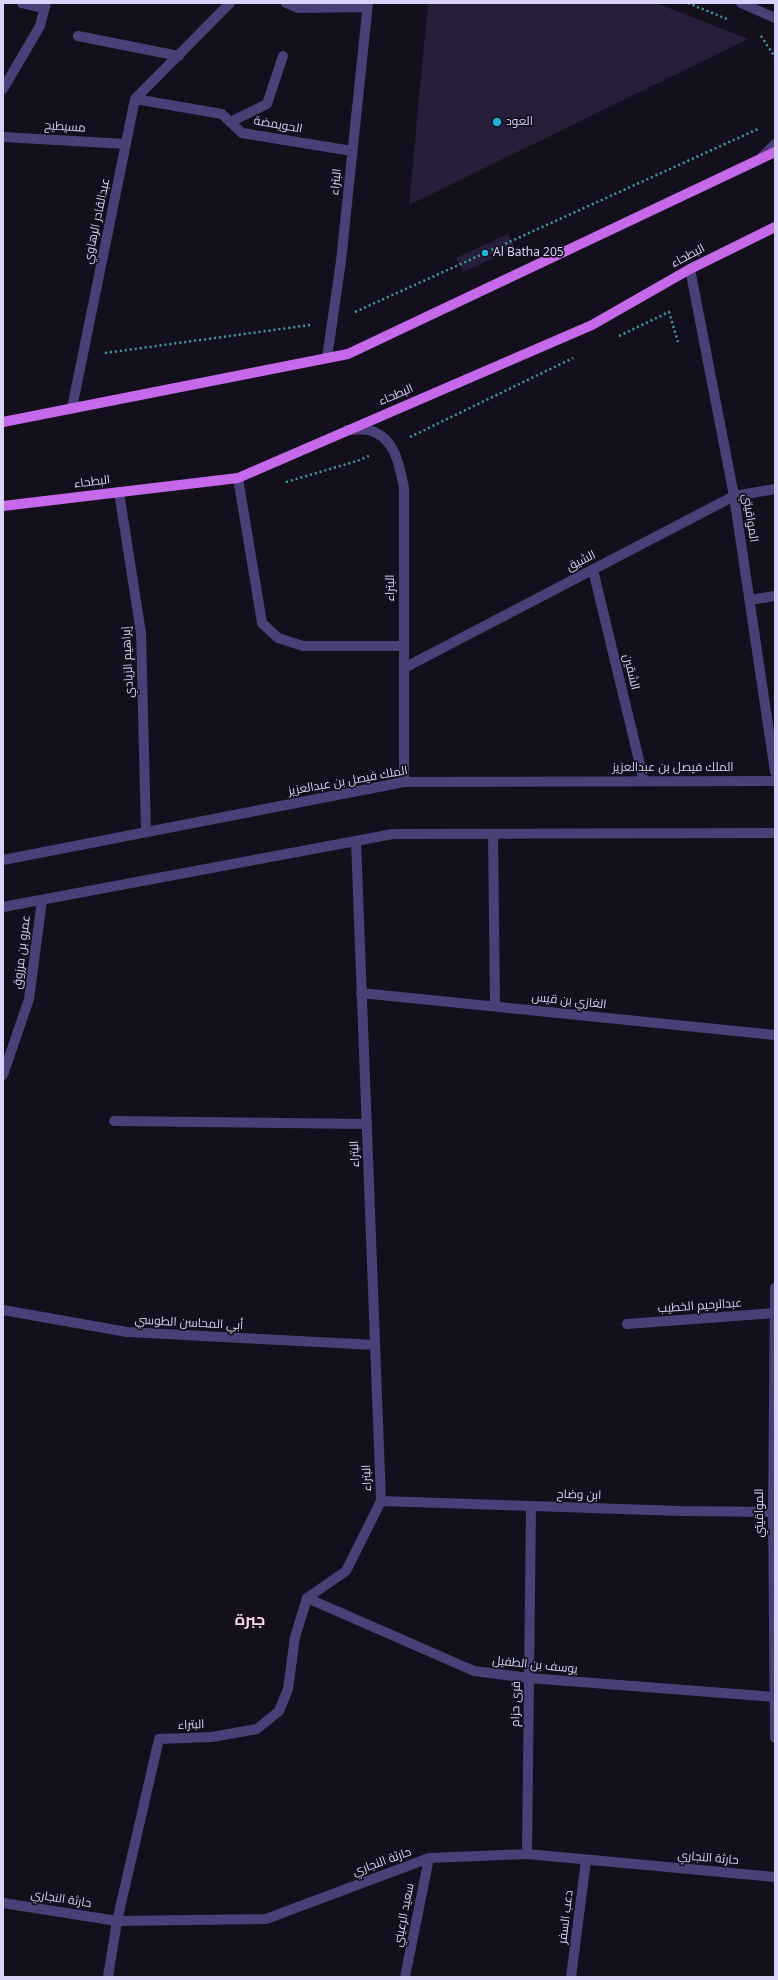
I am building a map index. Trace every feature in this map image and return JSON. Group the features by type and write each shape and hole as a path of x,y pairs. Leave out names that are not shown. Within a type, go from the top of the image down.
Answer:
{"main road":[{"path":"3,422 348,354 775,152"},
{"name":"البطحاء","path":"3,506 238,478 592,325 690,269 775,227"}],"street":[{"path":"3,89 40,26 45,6 22,3"},
{"path":"135,99 230,3"},
{"name":"البتراء","path":"286,3 298,8 368,5 341,262 327,358"},
{"path":"741,3 774,18"},
{"path":"78,36 179,56"},
{"path":"230,122 267,104 283,56"},
{"name":"الحويمضة","path":"135,99 222,114 242,132 352,151"},
{"name":"عبدالقادر الرهاوي","path":"72,408 135,99"},
{"name":"مسيطيح","path":"3,137 126,144"},
{"path":"758,160 775,144"},
{"name":"المواقيتي","path":"690,269 734,496 775,772"},
{"name":"البتراء","path":"347,430 369,430 385,439 397,454 404,488 404,782"},
{"path":"238,478 262,623 278,638 303,646 404,646"},
{"name":"الشيق","path":"404,668 734,496 775,489"},
{"name":"إبراهيم الزيادي","path":"119,492 141,633 146,832"},
{"name":"الشقين","path":"593,570 644,781"},
{"path":"749,600 775,596"},
{"name":"الملك فيصل بن عبدالعزيز","path":"3,860 404,782 775,781"},
{"path":"3,907 393,834 775,833"},
{"path":"493,834 495,1006"},
{"name":"البتراء","path":"108,1977 117,1921 159,1739 212,1737 256,1729 279,1711 288,1689 295,1637 307,1598 346,1571 381,1501 356,841"},
{"name":"عمرو بن مرزوق","path":"3,1075 29,999 42,900"},
{"name":"الغازي بن قيس","path":"361,993 775,1035"},
{"path":"114,1121 367,1124"},
{"name":"المواقيتي","path":"775,1288 775,1738"},
{"name":"أبي المحاسن الطوسي","path":"3,1310 127,1332 375,1345"},
{"name":"عبدالرحيم الخطيب","path":"627,1324 775,1313"},
{"name":"ابن وضاح","path":"381,1501 774,1512"},
{"name":"قرى حزام","path":"527,1854 531,1506"},
{"name":"يوسف بن الطفيل","path":"307,1598 474,1671 529,1678 775,1697"},
{"name":"حارثة النجاري","path":"3,1903 117,1921 266,1919 429,1858 527,1854 775,1878"},
{"name":"سعيد الرعيني","path":"405,1977 429,1858"},
{"name":"دعب السفر","path":"571,1977 586,1860"}],"path":[{"path":"82,356 332,322 761,128"},
{"path":"612,339 669,312 678,342"},
{"path":"278,484 357,461 576,356"}],"building":[{"name":"العود","path":"428,3 656,3 748,39 409,205"},
{"path":"508,234 515,248 463,272 456,258"}],"place":[{"name":"العود","path":"497,122"},
{"name":"Al Batha 205","path":"485,253"}],"district":[{"name":"جبرة","path":"250,1620"}]}
